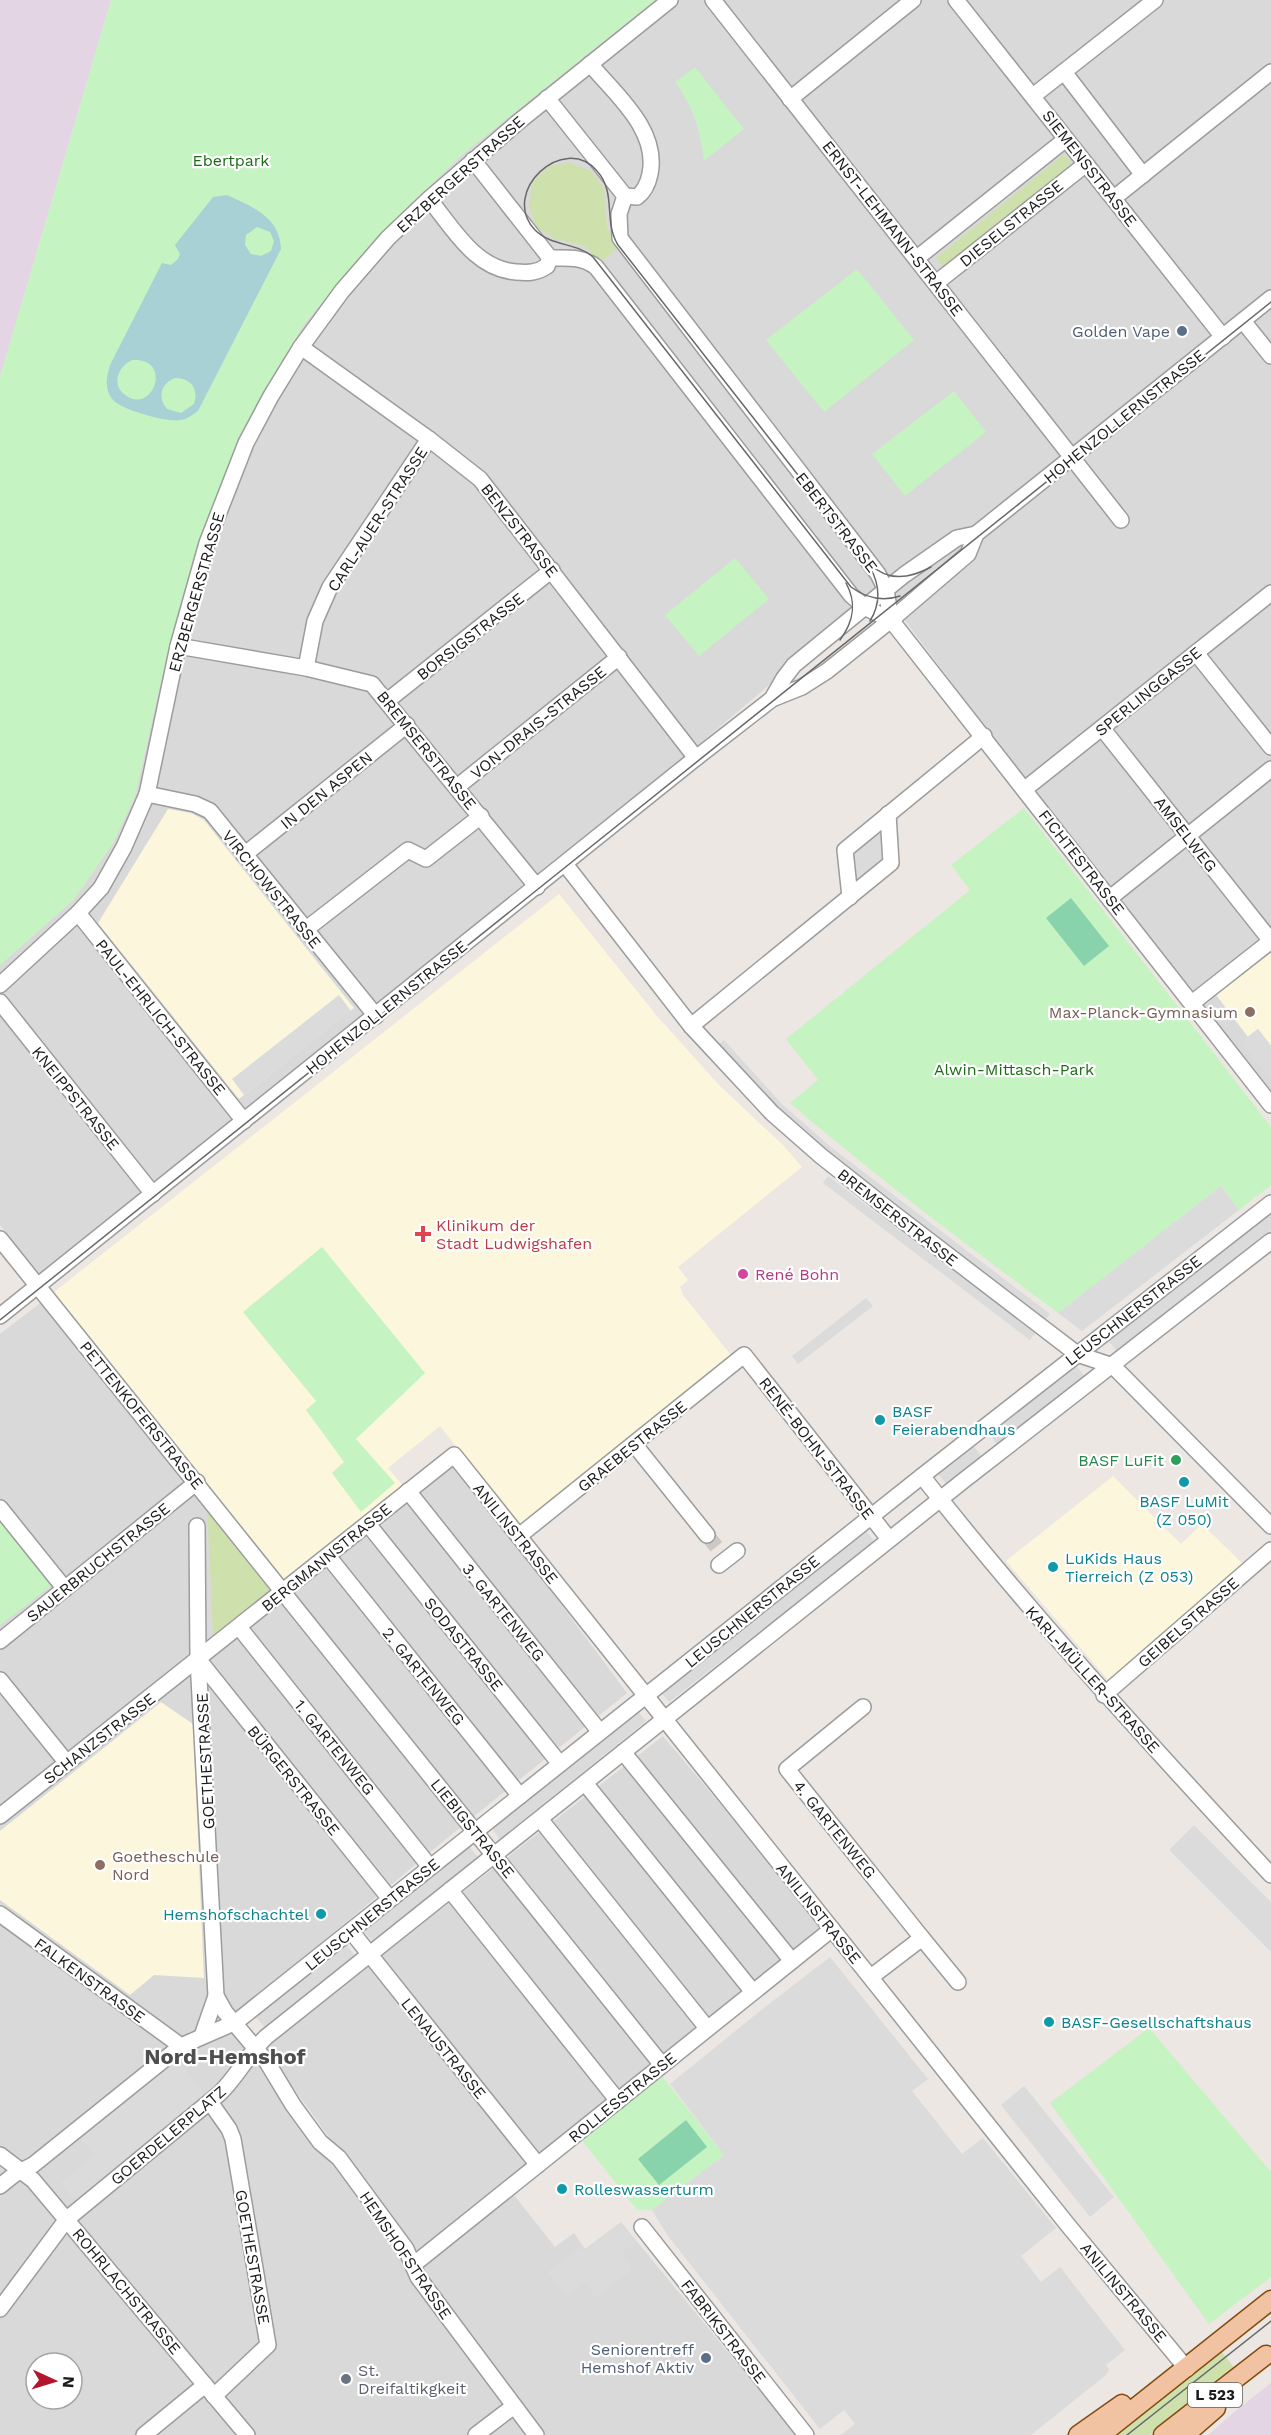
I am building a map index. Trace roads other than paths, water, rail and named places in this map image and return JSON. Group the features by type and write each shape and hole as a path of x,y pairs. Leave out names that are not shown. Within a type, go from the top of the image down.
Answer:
{"main road":[{"name":"L 523","path":"1101,2435 1271,2300"},
{"name":"L 523","path":"1163,2435 1269,2353"},
{"name":"L 523","path":"1185,2435 1242,2387 1269,2353"},
{"name":"L 523","path":"1078,2435 1129,2399 1158,2392"}],"street":[{"name":"ERZBERGERSTRASSE","path":"0,985 78,913 101,888 124,847 147,794 178,646 207,543 246,444 270,396 301,347 342,291 388,238 429,199 548,98 670,0"},
{"name":"ERNST-LEHMANN-STRASSE","path":"713,0 1121,520"},
{"path":"790,99 913,0"},
{"name":"SIEMENSSTRASSE","path":"956,0 1223,337"},
{"path":"1033,96 1155,0"},
{"path":"548,98 625,196 637,197 643,192 650,176 651,149 643,128 590,64"},
{"path":"1064,72 1143,175"},
{"path":"1114,198 1271,72"},
{"name":"DIESELSTRASSE","path":"917,258 1066,139"},
{"path":"429,199 477,257 494,269 527,273 539,271 547,266 550,258 473,160"},
{"name":"DIESELSTRASSE","path":"936,283 1086,164"},
{"name":"EBERTSTRASSE","path":"625,196 618,225 620,238 874,568 886,590 891,620"},
{"name":"EBERTSTRASSE","path":"550,258 578,258 596,267 844,586 866,608 891,620"},
{"name":"HOHENZOLLERNSTRASSE","path":"772,699 794,665 886,590 957,538 976,534 1271,298"},
{"path":"1243,321 1271,356"},
{"name":"BENZSTRASSE","path":"301,347 429,439 480,479 696,758"},
{"name":"CARL-AUER-STRASSE","path":"306,668 315,621 330,587 429,439"},
{"name":"HOHENZOLLERNSTRASSE","path":"0,1316 696,758 772,699 802,687 827,671 891,620 968,554 976,534"},
{"name":"BORSIGSTRASSE","path":"387,701 552,570"},
{"name":"SPERLINGGASSE","path":"1025,789 1271,593"},
{"name":"FICHTESTRASSE","path":"891,620 1271,1105"},
{"name":"BREMSERSTRASSE","path":"178,646 306,668 372,684 537,887"},
{"path":"1196,653 1271,747"},
{"name":"VON-DRAIS-STRASSE","path":"457,787 619,657"},
{"name":"IN DEN ASPEN","path":"244,855 407,725"},
{"name":"AMSELWEG","path":"1102,728 1271,941"},
{"path":"850,897 845,850 984,736"},
{"path":"1110,898 1186,834 1271,769"},
{"name":"VIRCHOWSTRASSE","path":"147,794 195,804 210,812 376,1016"},
{"path":"691,1026 891,863 888,814"},
{"path":"305,930 408,850 426,859 481,816"},
{"name":"BREMSERSTRASSE","path":"565,864 691,1026 772,1113 820,1156 1077,1354 1113,1366 1271,1526"},
{"name":"PAUL-EHRLICH-STRASSE","path":"78,913 244,1121"},
{"path":"1192,1003 1271,941"},
{"name":"KNEIPPSTRASSE","path":"0,1002 153,1194"},
{"name":"LEUSCHNERSTRASSE","path":"236,2022 871,1516 1271,1203"},
{"name":"PETTENKOFERSTRASSE","path":"0,1239 284,1591"},
{"name":"LEUSCHNERSTRASSE","path":"256,2047 940,1499 1271,1241"},
{"name":"GRAEBESTRASSE","path":"519,1536 744,1355"},
{"name":"RENÉ-BOHN-STRASSE","path":"744,1355 890,1539"},
{"path":"634,1444 707,1535"},
{"name":"ANILINSTRASSE","path":"454,1455 1067,2224 1187,2369"},
{"name":"BERGMANNSTRASSE","path":"198,1659 454,1455"},
{"name":"KARL-MÜLLER-STRASSE","path":"922,1476 1104,1695 1271,1875"},
{"name":"SAUERBRUCHSTRASSE","path":"0,1641 196,1482"},
{"name":"3. GARTENWEG","path":"408,1491 600,1732"},
{"path":"0,1508 65,1589"},
{"name":"SODASTRASSE","path":"368,1524 560,1764"},
{"name":"GOETHESTRASSE","path":"197,1526 198,1659 216,1996 202,2036"},
{"name":"GEIBELSTRASSE","path":"1104,1695 1271,1550"},
{"name":"2. GARTENWEG","path":"328,1556 520,1796"},
{"name":"LIEBIGSTRASSE","path":"284,1591 662,2065"},
{"name":"1. GARTENWEG","path":"239,1627 430,1867"},
{"name":"SCHANZSTRASSE","path":"0,1816 198,1659"},
{"name":"BÜRGERSTRASSE","path":"198,1659 390,1899"},
{"path":"0,1680 67,1763"},
{"name":"4. GARTENWEG","path":"863,1707 787,1769 958,1982"},
{"path":"623,1752 792,1961"},
{"path":"585,1783 753,1992"},
{"path":"540,1818 708,2028"},
{"path":"450,1890 618,2100"},
{"name":"FALKENSTRASSE","path":"0,1914 181,2046"},
{"name":"ROLLESSTRASSE","path":"413,2265 832,1929"},
{"name":"LENAUSTRASSE","path":"351,1930 538,2165"},
{"path":"871,1977 922,1938"},
{"path":"216,1996 225,2012 256,2047"},
{"path":"0,2186 33,2165 181,2046 236,2022"},
{"name":"GOERDELERPLATZ","path":"0,2309 67,2219 231,2083 256,2047"},
{"name":"HEMSHOFSTRASSE","path":"256,2047 321,2142 339,2158 406,2249 418,2277 536,2435"},
{"name":"GOETHESTRASSE","path":"209,2390 268,2345 233,2139 229,2129 210,2102"},
{"name":"ROHRLACHSTRASSE","path":"0,2155 22,2171 67,2219 247,2435"},
{"name":"FABRIKSTRASSE","path":"642,2227 806,2435"},
{"path":"144,2435 209,2390"},
{"path":"476,2435 514,2406"}],"water":[{"path":"227,195 263,214 276,229 281,249 198,411 181,420 156,418 135,412 118,404 110,396 107,382 111,363 162,263 171,265 178,259 180,254 175,245 213,197","holes":["257,227 270,232 274,241 271,251 261,256 251,254 245,245 246,235","132,360 145,362 153,367 156,376 155,385 143,398 134,399 120,390 118,375","175,378 185,380 194,389 194,404 181,413 167,409 162,400 162,391 170,380"]}],"tunnel":[{"path":"707,1535 719,1550"}],"tram line":[{"path":"870,621 876,608 877,601 878,594 876,580 870,567 618,245 611,226 607,188 597,171 583,161 568,158 553,163 540,172 530,184 525,199 526,215 535,230 549,239 579,249 593,257 851,587 874,598 881,599 887,599 900,596"},
{"path":"0,1320 1271,302"},
{"path":"870,564 884,574 892,576 908,576 931,567"},
{"path":"840,640 851,619 853,605 846,583"},
{"path":"1127,2435 1271,2321"}],"place":[{"name":"Golden Vape","path":"1182,331"},
{"name":"Max-Planck-Gymnasium","path":"1250,1012"},
{"name":"Klinikum der Stadt Ludwigshafen","path":"423,1234"},
{"name":"René Bohn","path":"743,1274"},
{"name":"BASF Feierabendhaus","path":"880,1420"},
{"name":"BASF LuFit","path":"1176,1460"},
{"name":"BASF LuMit (Z 050)","path":"1184,1482"},
{"name":"LuKids Haus Tierreich (Z 053)","path":"1053,1567"},
{"name":"Goetheschule Nord","path":"100,1865"},
{"name":"Hemshofschachtel","path":"321,1914"},
{"name":"BASF-Gesellschaftshaus","path":"1049,2022"},
{"name":"Rolleswasserturm","path":"562,2189"},
{"name":"Seniorentreff Hemshof Aktiv","path":"706,2358"},
{"name":"St. Dreifaltikgkeit","path":"346,2379"}],"district":[{"name":"Nord-Hemshof","path":"225,2056"}],"park label":[{"name":"Ebertpark","path":"231,160"},
{"name":"Alwin-Mittasch-Park","path":"1014,1069"}]}
